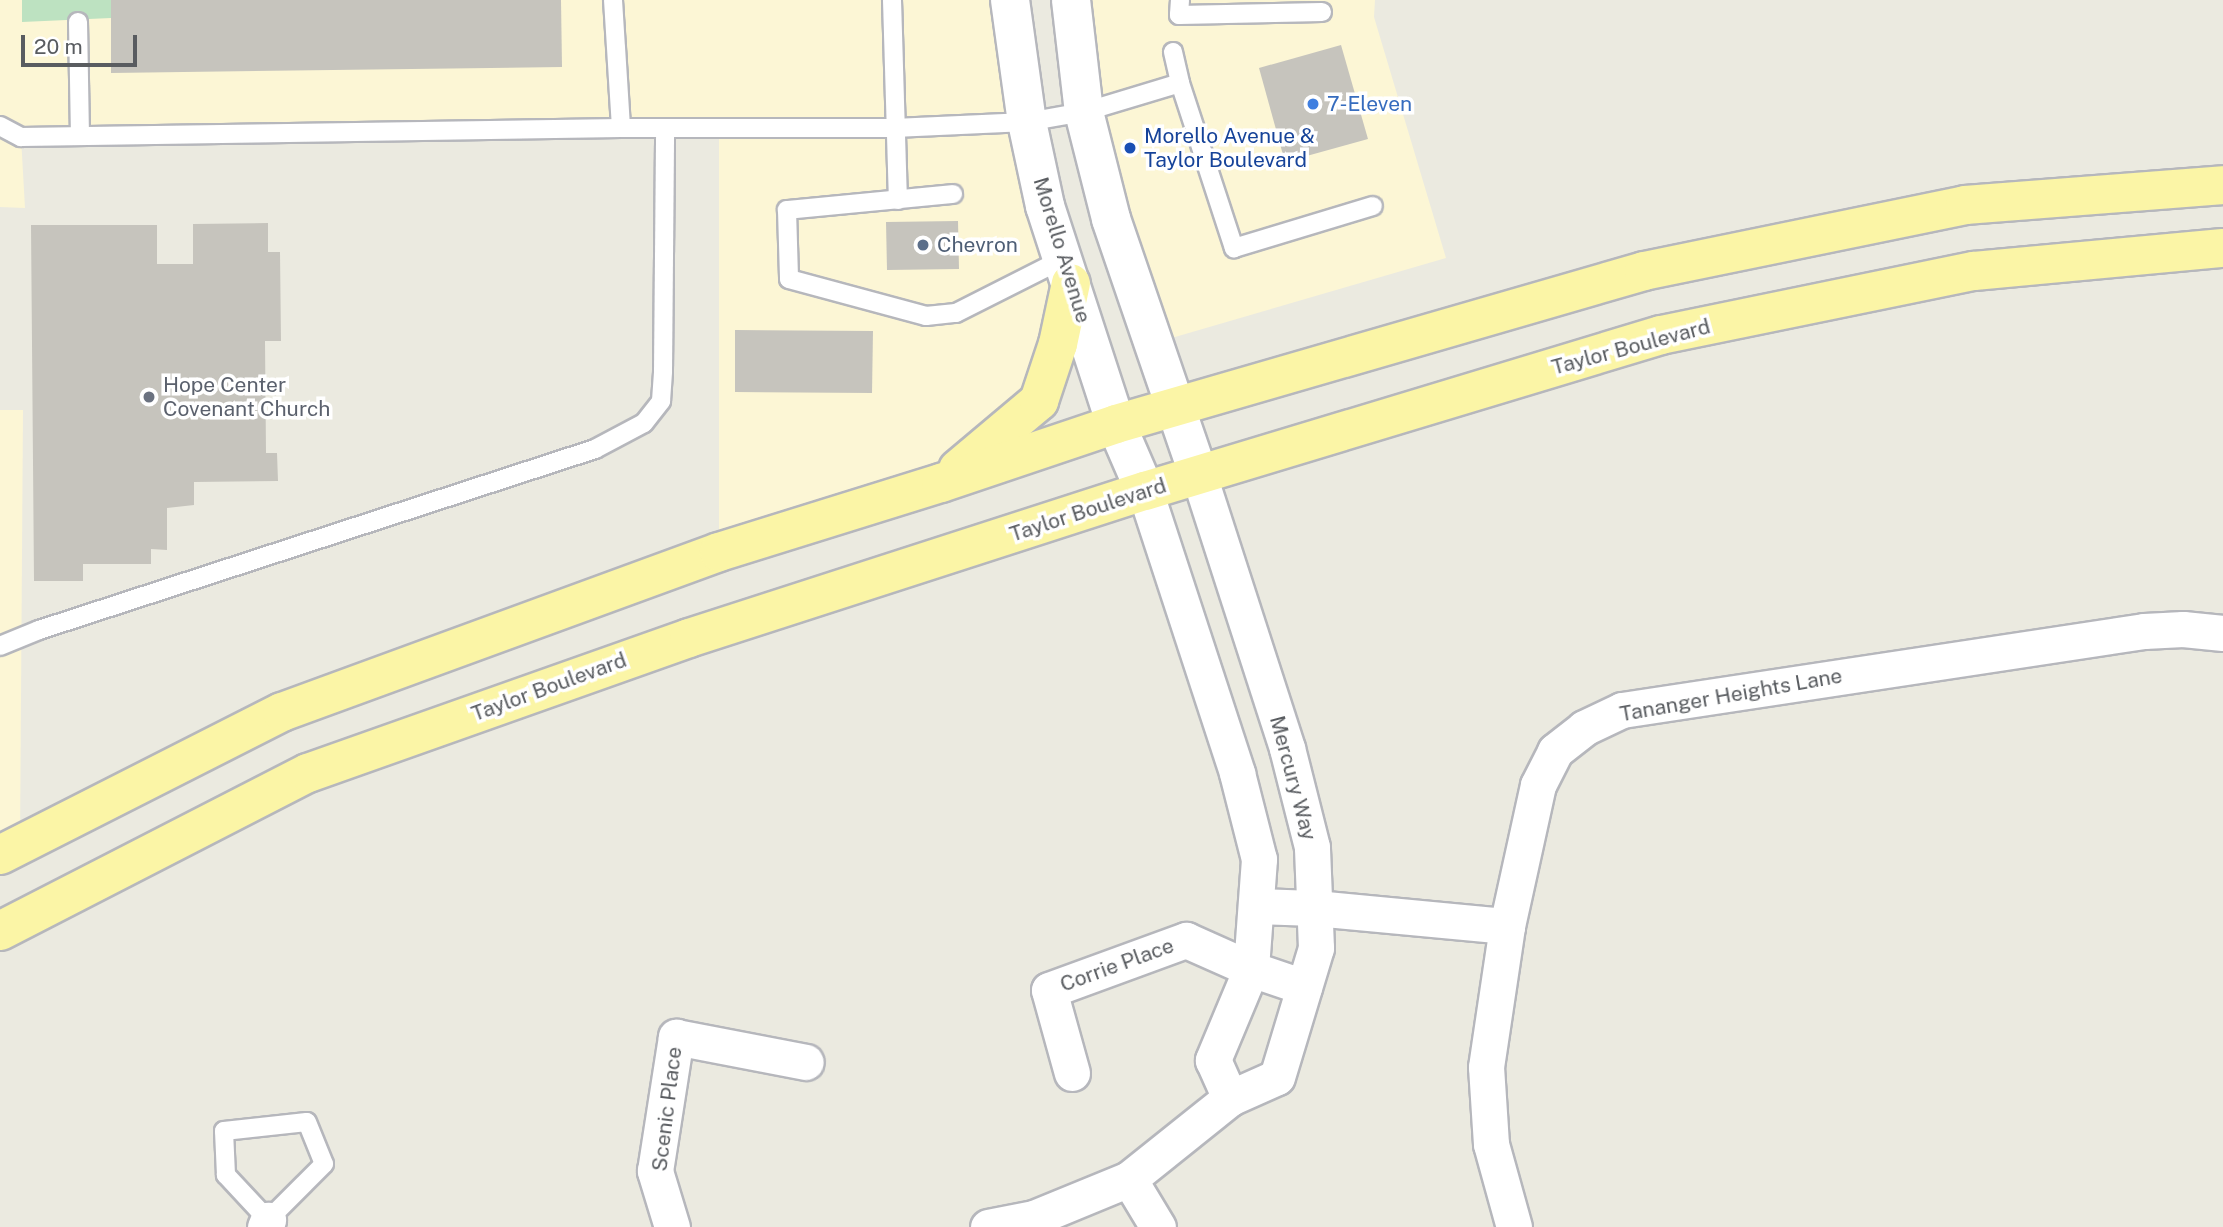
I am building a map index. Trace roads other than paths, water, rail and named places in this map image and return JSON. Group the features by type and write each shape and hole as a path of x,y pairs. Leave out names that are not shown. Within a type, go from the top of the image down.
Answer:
{"main road":[{"path":"0,855 282,712 719,552 941,484 1116,424 1644,271 1965,205 2223,185"},
{"name":"Taylor Boulevard","path":"0,931 308,772 689,638 1145,491 1661,335 1974,271 2223,248"},
{"path":"941,484 1039,401 1058,344 1067,271"}],"street":[{"name":"Morello Avenue","path":"1010,0 1027,122 1045,206 1116,424 1145,491"},
{"path":"1071,0 1084,112 1111,219 1151,344 1199,476"},
{"name":"Mercury Way","path":"988,1227 1034,1218 1129,1179 1230,1098 1277,1077 1316,948 1312,847 1287,748 1199,476"},
{"path":"1145,491 1237,772 1259,859 1251,969 1213,1060 1230,1098"},
{"name":"Tananger Heights Lane","path":"1514,1227 1490,1144 1486,1067 1507,926 1538,785 1555,751 1584,728 1622,710 2144,631 2183,629 2223,634"},
{"path":"1255,906 1315,908 1507,926"},
{"name":"Corrie Place","path":"1072,1073 1049,990 1186,940 1251,969 1304,987"},
{"name":"Scenic Place","path":"672,1227 655,1171 676,1037 806,1062"},
{"path":"1129,1179 1158,1227"}],"lane":[{"path":"613,0 621,128"},
{"path":"892,0 898,200"},
{"path":"1180,0 1179,15 1322,12"},
{"path":"78,22 80,135"},
{"path":"1173,52 1180,83 1234,248 1373,206"},
{"path":"0,126 21,136 621,128 894,128 1027,122 1084,112 1180,83"},
{"path":"0,646 39,630 595,449 644,423 661,401 663,381 664,128"},
{"path":"953,194 787,210 789,279 926,316 956,313 1067,271"},
{"path":"307,1122 324,1164 266,1223 226,1175 224,1131 307,1122"}],"place":[{"name":"7-Eleven","path":"1313,104"},
{"name":"Morello Avenue & Taylor Boulevard","path":"1130,148"},
{"name":"Chevron","path":"923,245"},
{"name":"Hope Center Covenant Church","path":"149,397"}]}
